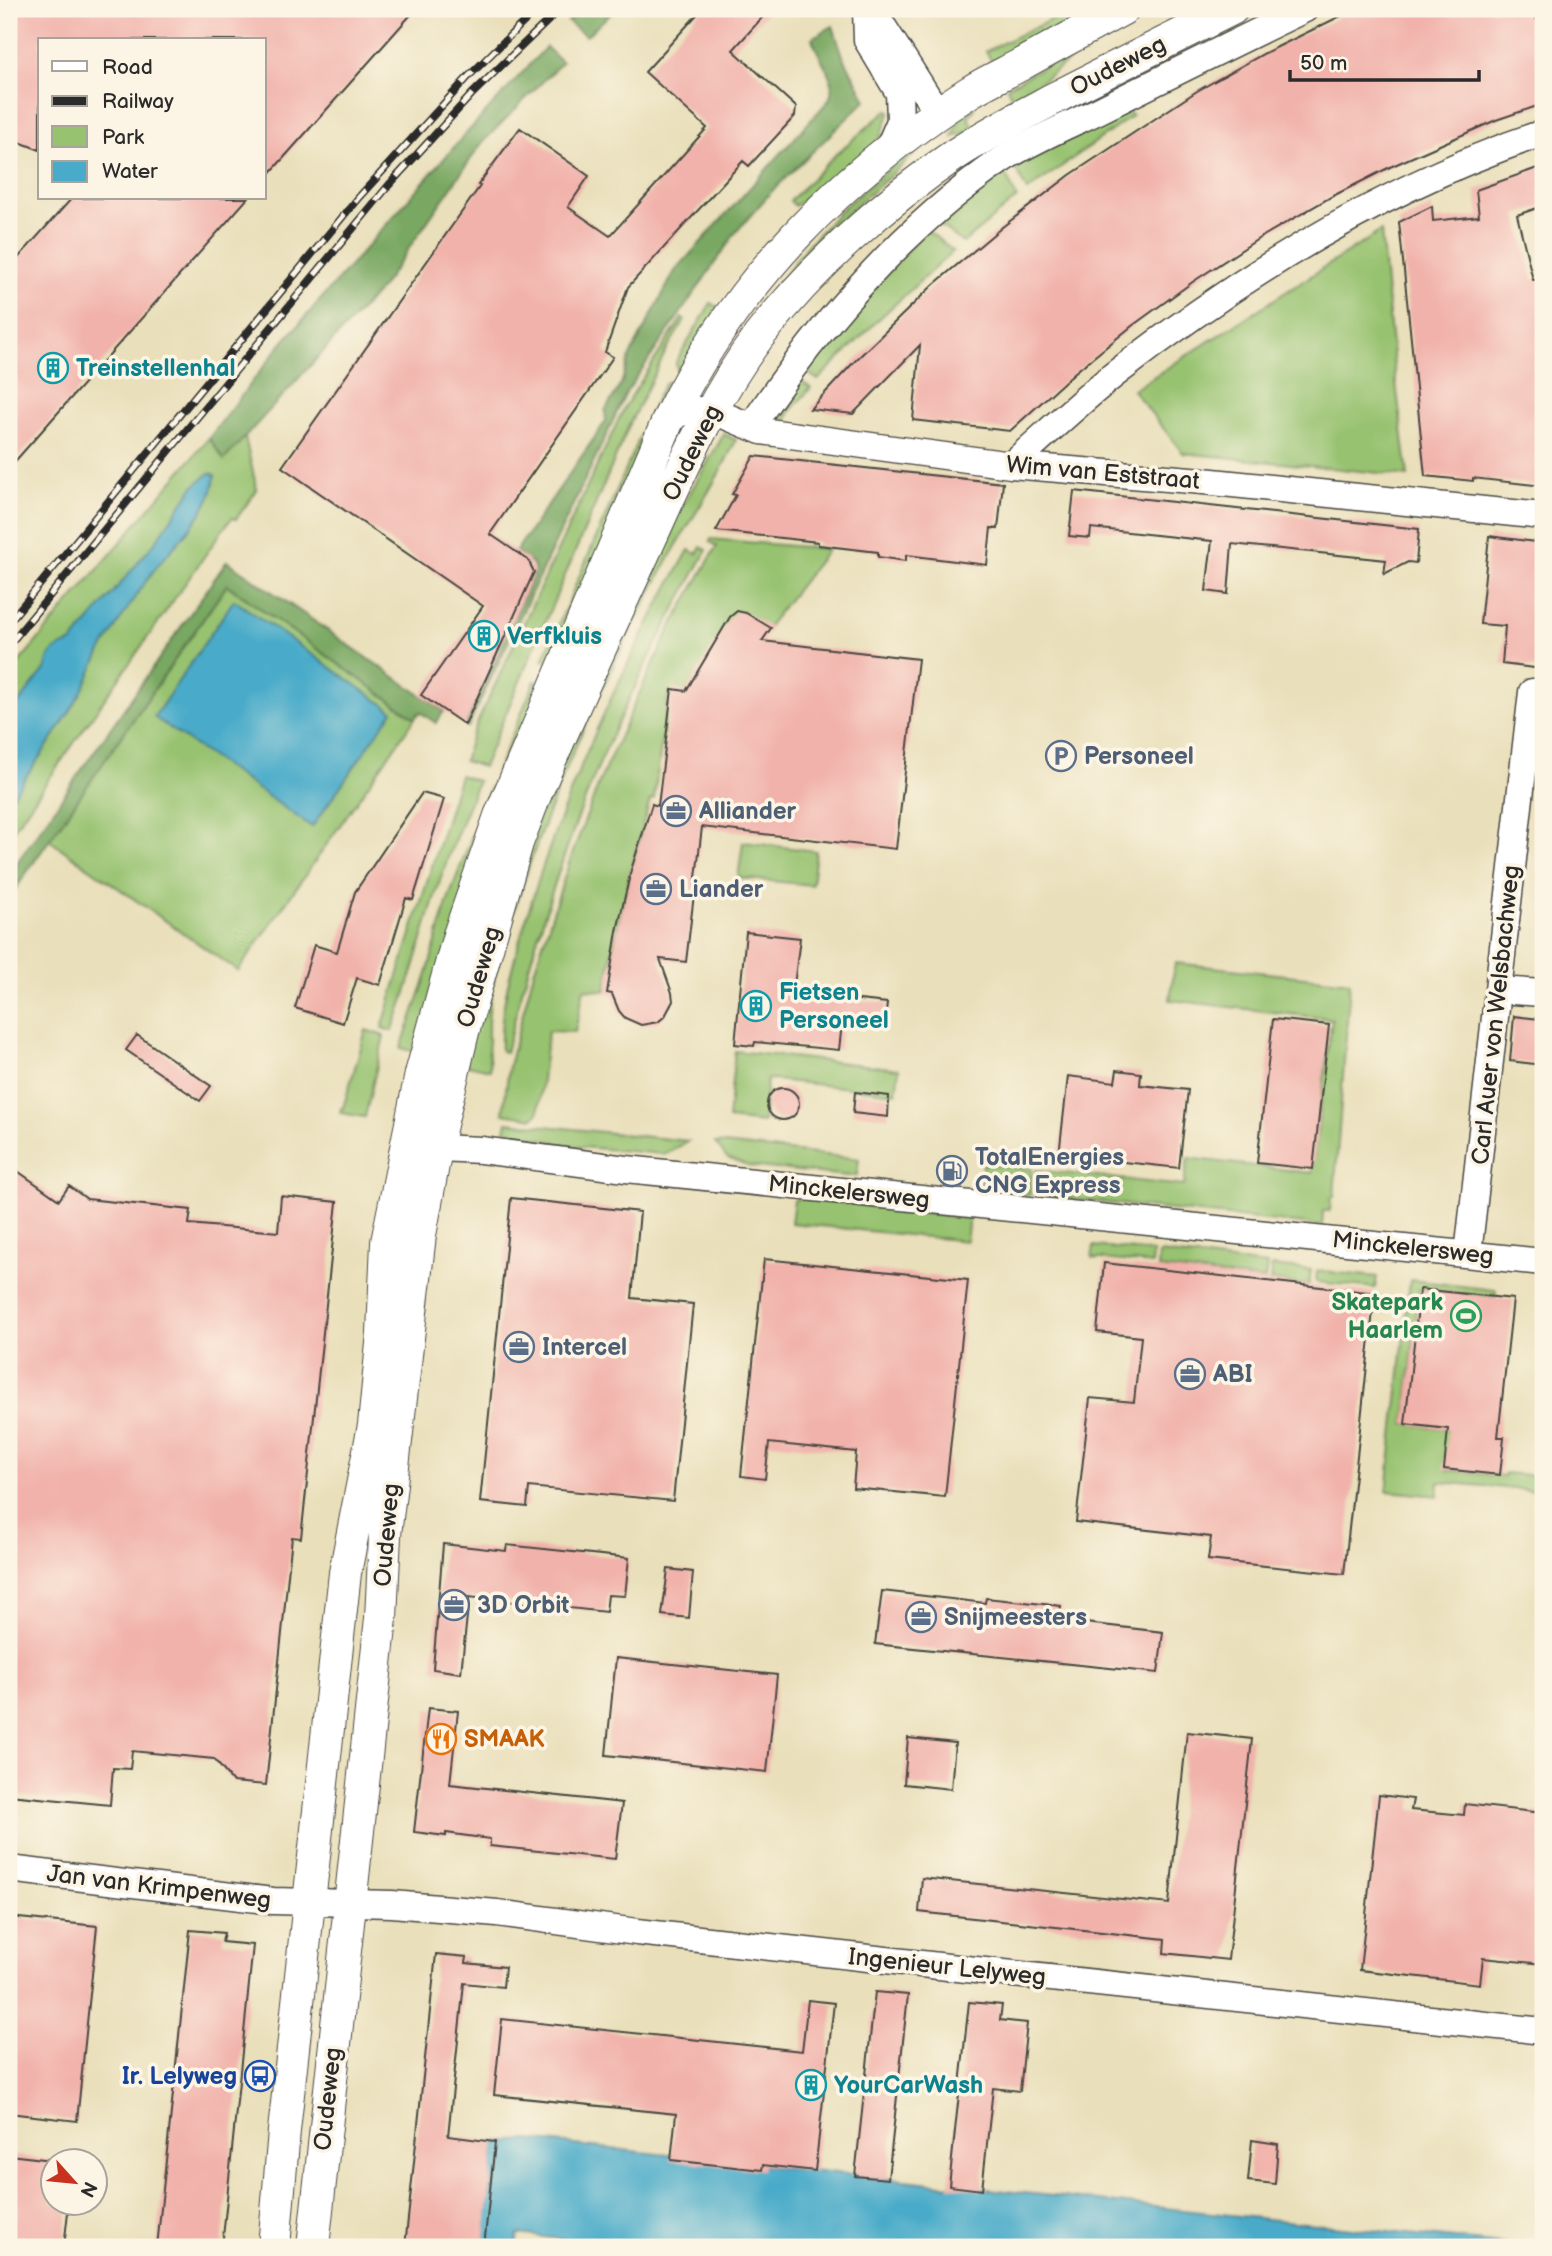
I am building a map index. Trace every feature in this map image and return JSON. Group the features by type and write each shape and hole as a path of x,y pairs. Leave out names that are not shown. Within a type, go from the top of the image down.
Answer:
{"main road":[{"name":"Oudeweg","path":"313,2247 381,1618 385,1535 419,1235 423,1065 459,935 500,816 669,418 686,382 729,316 811,220 888,149 972,91 1123,9"},
{"name":"Oudeweg","path":"274,2247 345,1573 374,1425 383,1333 387,1242 421,1147 450,1083 517,843 536,793 711,410 760,335 809,280 873,218 923,178 988,134 1232,9"},
{"path":"873,218 881,189 943,136 945,128 938,113"}],"street":[{"name":"Oudeweg","path":"751,427 785,376 831,318 885,258 939,206 1003,159 1305,9"},
{"path":"867,12 884,28 938,113"},
{"path":"867,12 867,40 899,93 900,121 888,149"},
{"path":"1011,466 1113,376 1221,295 1381,201 1462,164 1543,133"},
{"path":"669,418 689,410 711,410"},
{"name":"Wim van Eststraat","path":"711,410 761,431 781,435 1011,466 1216,483 1543,516"},
{"name":"Carl Auer von Welsbachweg","path":"1468,1254 1532,692"},
{"path":"1498,990 1543,993"},
{"name":"Minckelersweg","path":"421,1147 481,1150 626,1169 1543,1262"},
{"name":"Jan van Krimpenweg","path":"9,1869 274,1901 350,1903"},
{"name":"Ingenieur Lelyweg","path":"350,1903 484,1912 934,1966 1543,2031"}],"green space":[{"path":"583,9 616,9 586,36 568,22"},
{"path":"1073,9 1099,9 994,66 986,51"},
{"path":"833,26 843,56 866,100 772,191 736,232 626,393 468,727 466,725 535,572 533,564 516,551 606,421 605,411 621,384 630,356 675,271 829,100 830,76 812,38"},
{"path":"546,47 562,62 482,143 382,287 224,460 209,438 279,347 462,138"},
{"path":"1075,49 1078,54 1005,108 1003,104 1012,98 1007,87"},
{"path":"974,106 975,109 968,117 974,129 953,137 961,114"},
{"path":"1125,106 1132,116 1027,191 1013,164"},
{"path":"887,110 890,111 880,138 867,152 795,206 790,201 834,156"},
{"path":"922,141 923,144 904,163 820,240 757,319 753,316 806,247 844,207"},
{"path":"1004,171 1017,198 963,243 935,221"},
{"path":"926,229 953,251 818,380 801,368"},
{"path":"1381,231 1408,476 1183,453 1133,390"},
{"path":"711,303 724,311 677,370 676,362"},
{"path":"682,318 685,320 668,347 631,421 483,767 464,761 472,734 625,406"},
{"path":"795,377 811,388 791,410 783,426 773,423 770,413"},
{"path":"675,381 550,663 543,660 658,395 666,382"},
{"path":"724,434 736,440 622,648 566,768 534,851 494,980 488,1025 490,1070 463,1064 543,803 677,515"},
{"path":"245,437 257,490 236,519 232,518 224,528 9,836 9,674 209,438 224,459"},
{"path":"711,539 828,549 759,638 687,697 668,695 654,799 650,800 631,871 605,991 584,989 575,1032 548,1031 538,1113 533,1118 503,1113 509,1066 534,971 570,860 601,778 633,707 669,631 717,546 710,542"},
{"path":"701,547 707,550 646,665 591,784 544,916 506,1052 501,1051 502,1016 513,966 542,868 577,775 618,683 664,594 689,550 697,554"},
{"path":"227,561 444,711 436,723 420,712 415,718 227,585 9,898 9,874"},
{"path":"227,585 415,718 238,971 49,840"},
{"path":"535,681 550,688 508,778 496,773"},
{"path":"460,775 478,781 441,879 392,1031 382,1028"},
{"path":"490,787 503,792 420,1053 401,1048 427,974 447,903"},
{"path":"743,842 816,851 812,885 738,878"},
{"path":"1175,963 1350,982 1334,1197 1331,1197 1330,1211 1323,1211 1322,1226 1035,1195 1036,1170 1184,1186 1188,1158 1312,1173 1332,1019 1170,1000"},
{"path":"366,1030 384,1036 365,1117 340,1113"},
{"path":"735,1051 899,1069 896,1093 767,1079 763,1123 728,1119"},
{"path":"507,1122 688,1141 663,1154 570,1146 505,1130"},
{"path":"715,1143 859,1159 857,1175 748,1166 727,1158"},
{"path":"983,1164 1032,1169 1030,1195 980,1189"},
{"path":"802,1198 969,1218 966,1241 791,1223 794,1200"},
{"path":"1094,1246 1153,1252 1152,1264 1092,1258"},
{"path":"1159,1253 1267,1265 1265,1280 1158,1268"},
{"path":"1272,1266 1311,1270 1309,1285 1270,1281"},
{"path":"1317,1271 1377,1277 1375,1288 1316,1282"},
{"path":"1410,1280 1496,1290 1495,1297 1419,1289 1405,1424 1451,1429 1447,1470 1504,1476 1505,1473 1540,1476 1539,1491 1439,1482 1438,1496 1387,1491"}],"water":[{"path":"210,473 215,475 213,488 201,513 134,599 102,650 67,716 9,801 9,715 46,668 51,653 72,642 156,541 194,486"},
{"path":"234,600 393,711 312,827 154,717"},
{"path":"529,2140 1530,2247 628,2247 518,2234 516,2247 483,2247 495,2142"}],"building":[{"path":"9,9 416,9 266,178 266,38 38,38 38,149 9,138"},
{"path":"702,9 770,9 733,50 796,107 795,116 749,166 743,161 628,287 605,352 613,357 490,534 528,560 534,572 465,725 421,695 483,606 282,467 520,128 589,176 568,207 610,236 707,128 645,72"},
{"path":"1355,9 1533,9 1543,37 1543,104 1496,120 1390,167 1258,239 1132,326 1074,373 1010,431 913,420 920,345 853,414 810,409 933,285 1070,175 1197,91 1265,53"},
{"path":"1543,166 1543,206 1517,215 1533,280 1543,279 1543,486 1425,476 1399,222 1432,206 1433,221 1479,216 1476,190"},
{"name":"Treinstellenhal","path":"70,200 246,200 9,468 9,268"},
{"path":"754,456 1003,483 998,529 991,528 987,565 906,555 906,561 878,557 878,552 818,545 818,542 716,531 736,495 732,494"},
{"path":"1074,491 1419,529 1416,563 1408,562 1384,574 1386,560 1232,544 1228,594 1206,591 1212,541 1091,528 1090,538 1069,536"},
{"path":"1489,536 1543,543 1543,669 1502,664 1505,626 1480,624"},
{"path":"737,611 746,613 771,628 762,641 918,659 896,849 702,827 686,962 660,959 673,1001 665,1016 658,1022 641,1025 625,1018 612,994 607,993 631,870 652,804 658,806 672,689 686,691 730,617"},
{"path":"422,793 444,799 413,900 406,898 380,985 357,978 343,1023 295,1008 314,945 337,952 355,892"},
{"path":"746,932 800,938 793,993 887,1003 884,1028 842,1023 839,1050 755,1042 754,1046 735,1044"},
{"path":"1514,1016 1539,1019 1539,1022 1543,1023 1543,1065 1510,1061"},
{"path":"1273,1019 1329,1025 1313,1169 1257,1163"},
{"path":"137,1035 211,1086 200,1101 126,1050"},
{"path":"1117,1070 1141,1073 1140,1085 1188,1090 1179,1168 1059,1155 1068,1076 1115,1082"},
{"path":"783,1088 794,1093 799,1104 794,1115 783,1120 772,1115 767,1104 772,1093"},
{"path":"855,1092 889,1096 888,1117 853,1113"},
{"path":"9,1165 59,1200 69,1186 87,1199 191,1210 189,1224 278,1232 281,1196 337,1202 301,1538 292,1537 266,1785 233,1782 214,1759 132,1751 130,1769 113,1768 110,1805 9,1795"},
{"path":"511,1198 640,1212 632,1298 693,1304 673,1501 529,1487 527,1507 480,1502"},
{"path":"764,1259 968,1280 945,1497 853,1488 856,1452 769,1443 765,1479 741,1476"},
{"path":"1104,1263 1375,1293 1344,1574 1208,1560 1211,1537 1076,1522 1090,1398 1134,1402 1141,1337 1097,1332"},
{"path":"1420,1289 1513,1299 1498,1437 1504,1437 1500,1475 1444,1469 1448,1429 1405,1424"},
{"path":"443,1544 506,1551 507,1545 629,1558 625,1596 608,1595 606,1612 469,1597 461,1673 433,1669"},
{"path":"668,1569 693,1572 689,1618 662,1615"},
{"path":"882,1591 985,1603 986,1598 1061,1606 1059,1620 1163,1632 1158,1673 875,1644"},
{"path":"616,1658 777,1675 767,1772 606,1755"},
{"path":"428,1708 458,1711 450,1784 622,1803 615,1859 490,1846 490,1839 414,1832"},
{"path":"1187,1732 1252,1739 1228,1960 1164,1953 1165,1939 919,1912 922,1878 1169,1904"},
{"path":"908,1738 955,1743 951,1789 904,1784"},
{"path":"1379,1795 1413,1799 1411,1810 1464,1815 1465,1804 1543,1813 1543,1964 1483,1958 1480,1984 1360,1970"},
{"path":"9,1917 97,1926 77,2121 9,2113"},
{"path":"190,1930 224,1933 222,1942 253,1945 222,2247 157,2247"},
{"path":"436,1954 467,1957 466,1963 505,1967 503,1987 464,1983 448,2136 495,2142 484,2247 405,2247"},
{"path":"875,1992 908,1995 888,2179 855,2176"},
{"path":"808,2000 834,2003 815,2171 763,2165 762,2170 671,2160 676,2114 494,2095 502,2019 802,2051"},
{"path":"969,2002 1002,2005 1000,2020 1027,2023 1020,2091 993,2088 982,2190 949,2186"},
{"path":"1252,2140 1278,2144 1275,2184 1248,2181"},
{"path":"9,2155 38,2158 38,2218 67,2218 64,2247 9,2247"}],"railway":[{"path":"9,622 359,197 469,76 537,9"},
{"path":"9,645 389,185 473,93 560,9"}],"place":[{"name":"Treinstellenhal","path":"53,368"},
{"name":"Verfkluis","path":"484,636"},
{"name":"Personeel","path":"1061,756"},
{"name":"Alliander","path":"676,811"},
{"name":"Liander","path":"656,889"},
{"name":"Fietsen Personeel","path":"756,1006"},
{"name":"TotalEnergies CNG Express","path":"952,1171"},
{"name":"Skatepark Haarlem","path":"1466,1316"},
{"name":"Intercel","path":"519,1347"},
{"name":"ABI","path":"1190,1374"},
{"name":"3D Orbit","path":"454,1605"},
{"name":"Snijmeesters","path":"921,1617"},
{"name":"SMAAK","path":"441,1739"},
{"name":"Ir. Lelyweg","path":"260,2076"},
{"name":"YourCarWash","path":"811,2085"}]}
